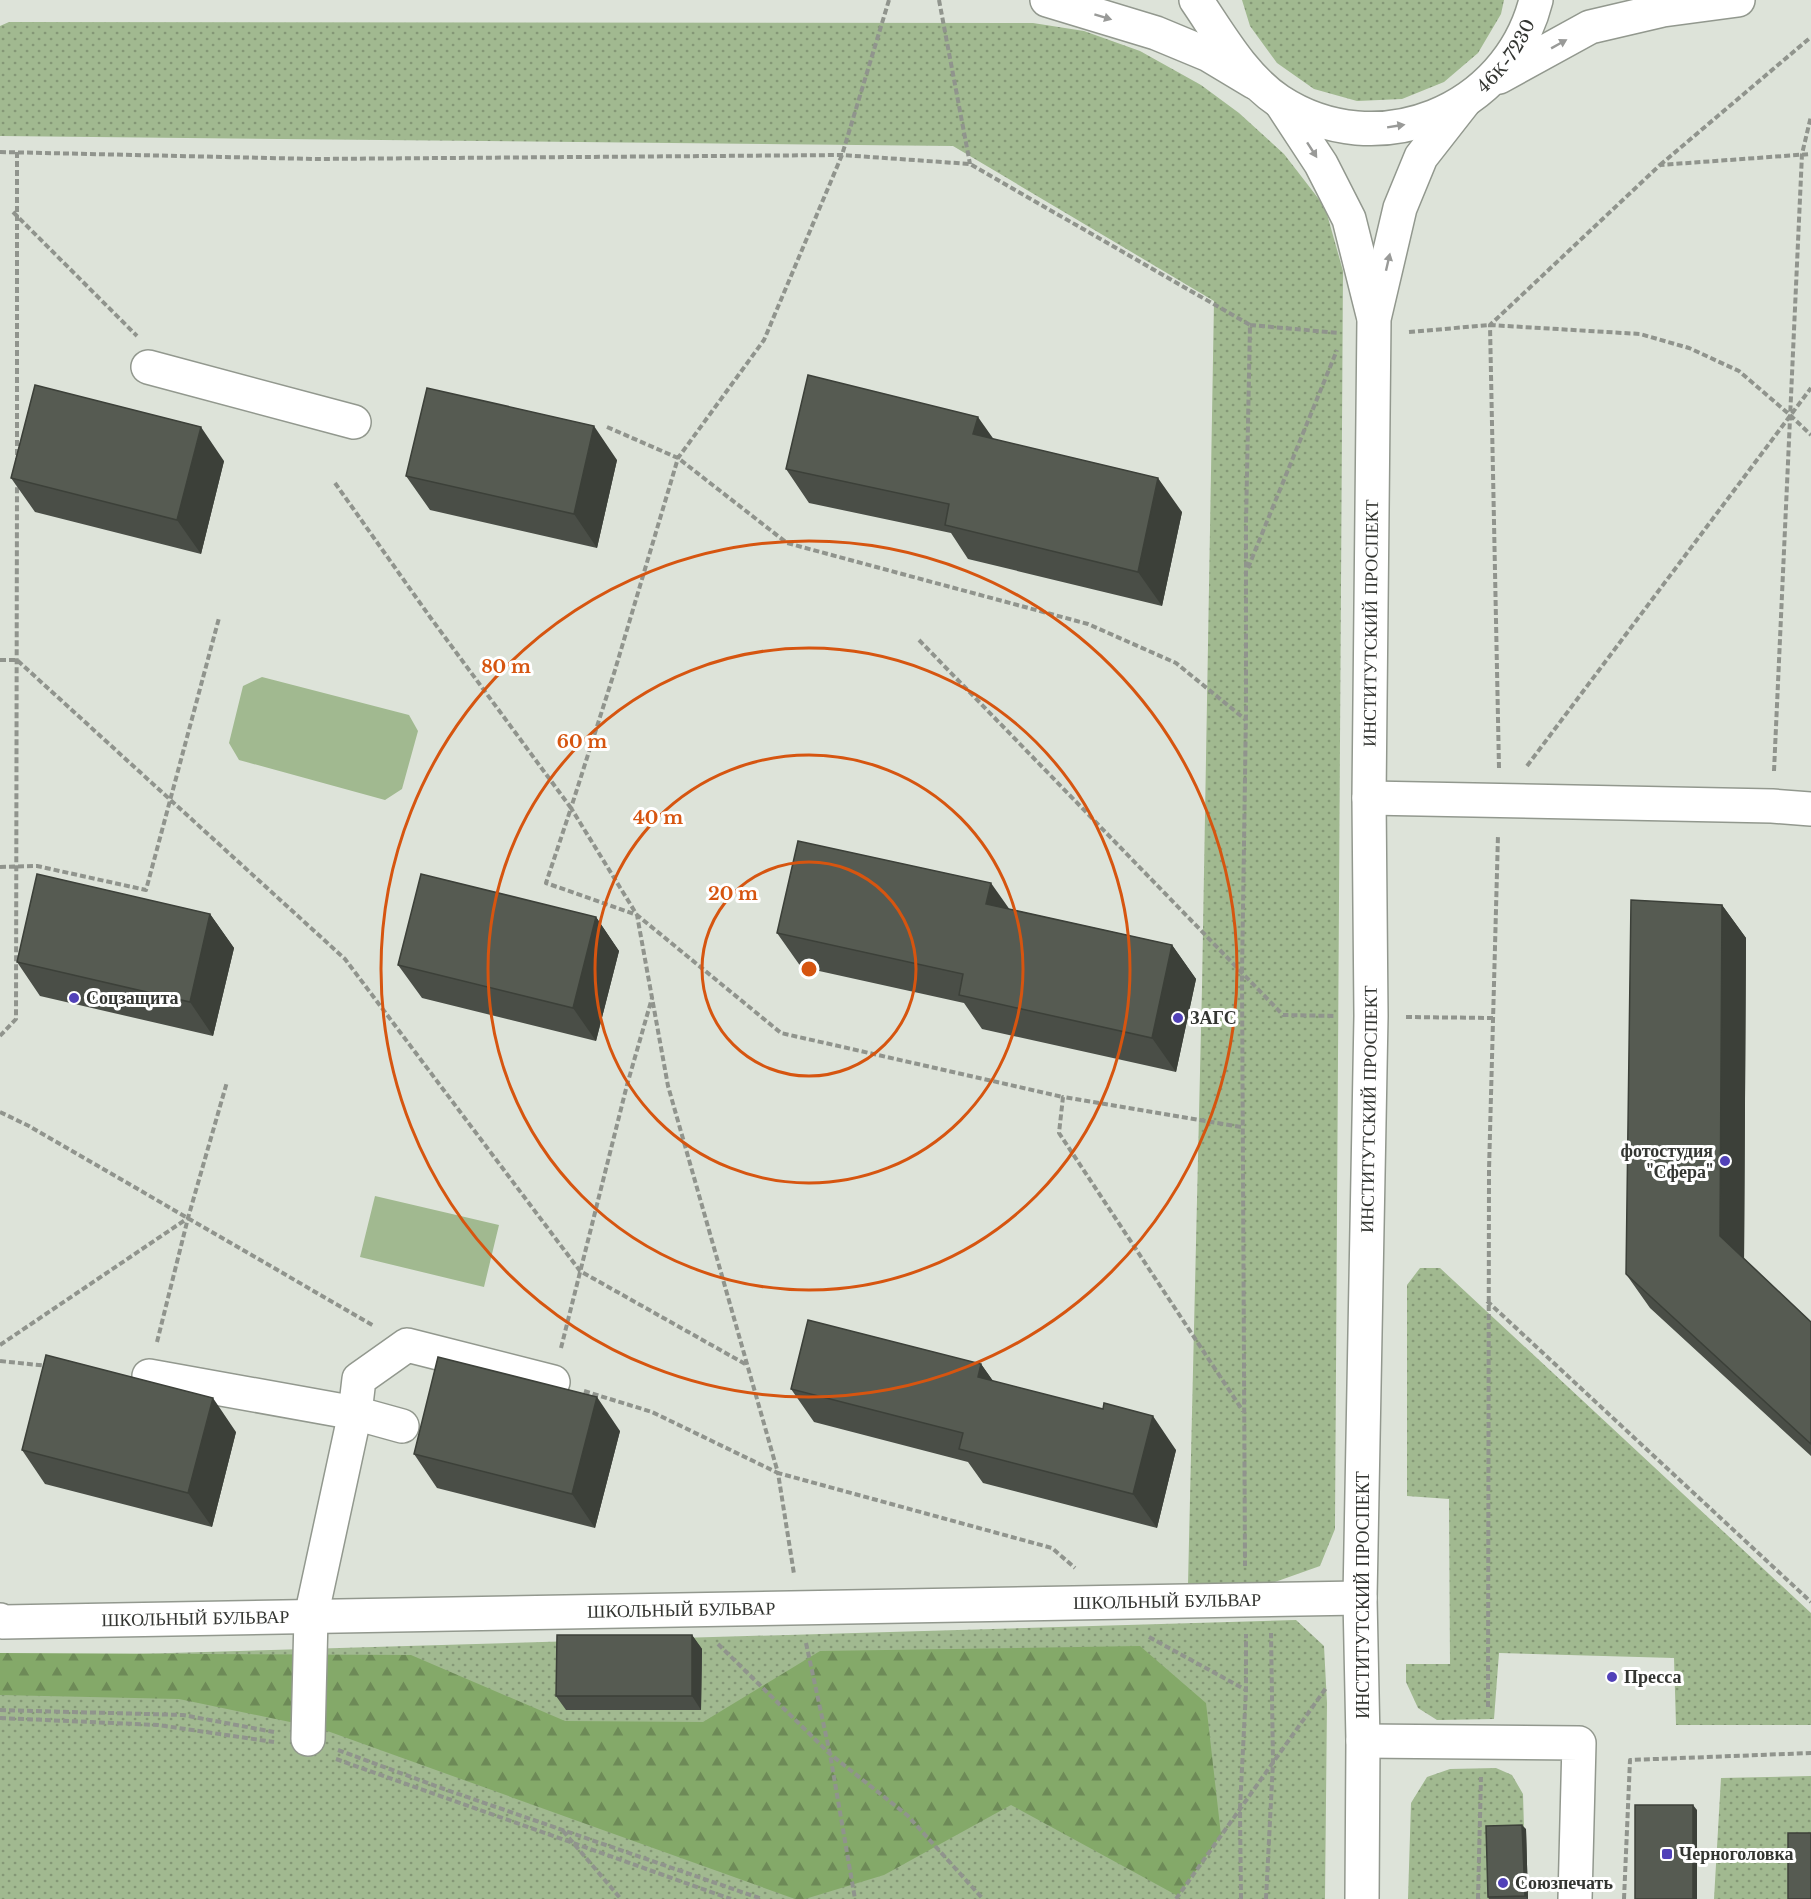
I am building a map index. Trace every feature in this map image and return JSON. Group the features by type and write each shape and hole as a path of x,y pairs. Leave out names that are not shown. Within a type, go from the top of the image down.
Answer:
{"main road":[{"path":"1047,0 1156,33 1209,55 1315,119 1352,128 1391,128 1429,119 1464,102"},
{"path":"1196,0 1229,49 1269,93 1320,164 1349,219 1374,319"},
{"path":"1210,0 1212,11 1229,49"},
{"name":"46К-7230","path":"1464,102 1489,82 1514,53 1531,19 1536,0"},
{"path":"1489,82 1590,27 1662,10 1738,0"},
{"path":"1374,319 1400,208 1421,157 1464,102"},
{"name":"ИНСТИТУТСКИЙ ПРОСПЕКТ","path":"1362,1899 1363,1741 1360,1598 1371,1016 1369,798 1374,319"},
{"path":"162,371 354,422"},
{"path":"1369,798 1772,806 1811,809"},
{"path":"294,1741 311,1617 354,1413 359,1379 407,1345 553,1382"},
{"path":"149,1376 354,1413 402,1426"},
{"name":"ШКОЛЬНЫЙ БУЛЬВАР","path":"2,1621 1360,1598"},
{"path":"1363,1741 1579,1743 1575,1899"}],"path":[{"path":"637,915 546,883 615,670 678,458 764,340 842,155 889,0"},
{"path":"939,0 970,164"},
{"path":"1478,1899 1479,1800 1489,1697 1487,1301 1499,802 1490,326 1660,165 1811,36"},
{"path":"1772,806 1802,154 1811,116"},
{"path":"0,152 315,159 842,155 970,164 1250,325 1344,334"},
{"path":"16,152 16,471"},
{"path":"1660,165 1811,154"},
{"path":"13,212 162,371"},
{"path":"1250,325 1241,1127 1244,1411 1273,1762 1266,1899"},
{"path":"1409,332 1490,326 1640,334 1689,348 1738,371 1791,415 1811,435"},
{"path":"1246,571 1339,345"},
{"path":"1499,802 1811,388"},
{"path":"607,427 678,458 787,543 1088,624 1176,663 1246,720"},
{"path":"0,1036 16,1019 16,483"},
{"path":"336,483 430,617 571,808 637,915 781,1033 1063,1097 1241,1127"},
{"path":"0,867 36,866 146,890 219,618"},
{"path":"919,640 1283,1015 1493,1018"},
{"path":"0,660 16,660 345,959 580,1271 748,1366"},
{"path":"637,915 669,1086 778,1473 800,1609 830,1754 855,1899"},
{"path":"652,997 627,1085 553,1382 652,1412 778,1473 1052,1548 1115,1603"},
{"path":"149,1376 188,1218 227,1082"},
{"path":"1063,1097 1059,1133 1244,1411"},
{"path":"0,1112 29,1126 407,1345"},
{"path":"0,1345 188,1218"},
{"path":"1487,1301 1811,1602"},
{"path":"0,1361 57,1367"},
{"path":"1241,1899 1240,1808 1246,1690 1258,1601"},
{"path":"714,1640 830,1754 907,1815 983,1899"},
{"path":"1176,1899 1326,1688"},
{"path":"0,1710 183,1715 294,1741 444,1789 762,1899"},
{"path":"0,1718 158,1725 294,1741"},
{"path":"1624,1899 1630,1760 1811,1752"},
{"path":"334,1758 731,1899"},
{"path":"562,1830 621,1899"}],"green space":[{"path":"1242,0 1504,0 1501,14 1478,53 1444,82 1402,99 1357,101 1314,89 1277,63 1250,26"},
{"path":"9,22 1033,23 1084,31 1140,51 1201,85 1239,113 1284,154 1325,207 1343,271 1335,1529 1320,1566 1269,1584 1188,1584 1202,987 1214,301 953,146 0,136 0,26"},
{"path":"262,677 409,715 418,731 402,789 385,800 239,760 229,743 243,686"},
{"path":"375,1196 499,1225 484,1287 360,1257"},
{"path":"1420,1268 1440,1268 1811,1613 1811,1725 1676,1725 1674,1658 1499,1653 1494,1719 1437,1720 1418,1708 1406,1682 1406,1664 1450,1664 1449,1499 1407,1496 1407,1285"},
{"path":"1296,1620 1324,1646 1327,1703 1325,1899 0,1899 0,1658"},
{"path":"1140,1646 1206,1703 1221,1835 1178,1896 1011,1805 884,1875 805,1899 795,1899 319,1728 179,1699 0,1695 0,1653 411,1655 565,1721 703,1722 820,1651"},
{"path":"1496,1768 1512,1775 1523,1794 1526,1899 1408,1899 1411,1803 1427,1777 1450,1769"},
{"path":"1811,1776 1811,1899 1714,1899 1721,1778"}],"building":[{"path":"808,375 978,417 973,434 1158,478 1138,572 945,525 949,504 786,469"},
{"path":"35,385 201,427 177,520 11,478"},
{"path":"427,388 594,426 574,514 406,476"},
{"path":"798,841 991,883 986,904 1172,945 1152,1038 959,995 963,974 777,933"},
{"path":"37,874 210,914 190,1002 17,962"},
{"path":"421,874 596,917 573,1008 398,965"},
{"path":"1631,900 1722,905 1720,1236 1811,1322 1811,1444 1626,1274"},
{"path":"808,1320 981,1364 978,1377 1103,1409 1104,1403 1153,1416 1133,1494 959,1449 963,1433 791,1389"},
{"path":"46,1355 213,1398 188,1493 22,1450"},
{"path":"438,1357 597,1397 572,1494 414,1454"},
{"path":"557,1635 692,1635 692,1696 556,1696"},
{"name":"Черноголовка","path":"1635,1805 1693,1805 1693,1899 1635,1899"},
{"path":"1522,1825 1525,1896 1488,1897 1486,1826"},
{"path":"1788,1833 1811,1833 1811,1899 1788,1899"}],"place":[{"name":"Соцзащита","path":"74,998"},
{"name":"ЗАГС","path":"1178,1018"},
{"name":"фотостудия \"Сфера\"","path":"1725,1161"},
{"name":"Пресса","path":"1612,1677"},
{"name":"Черноголовка","path":"1667,1854"},
{"name":"Союзпечать","path":"1503,1883"}]}
